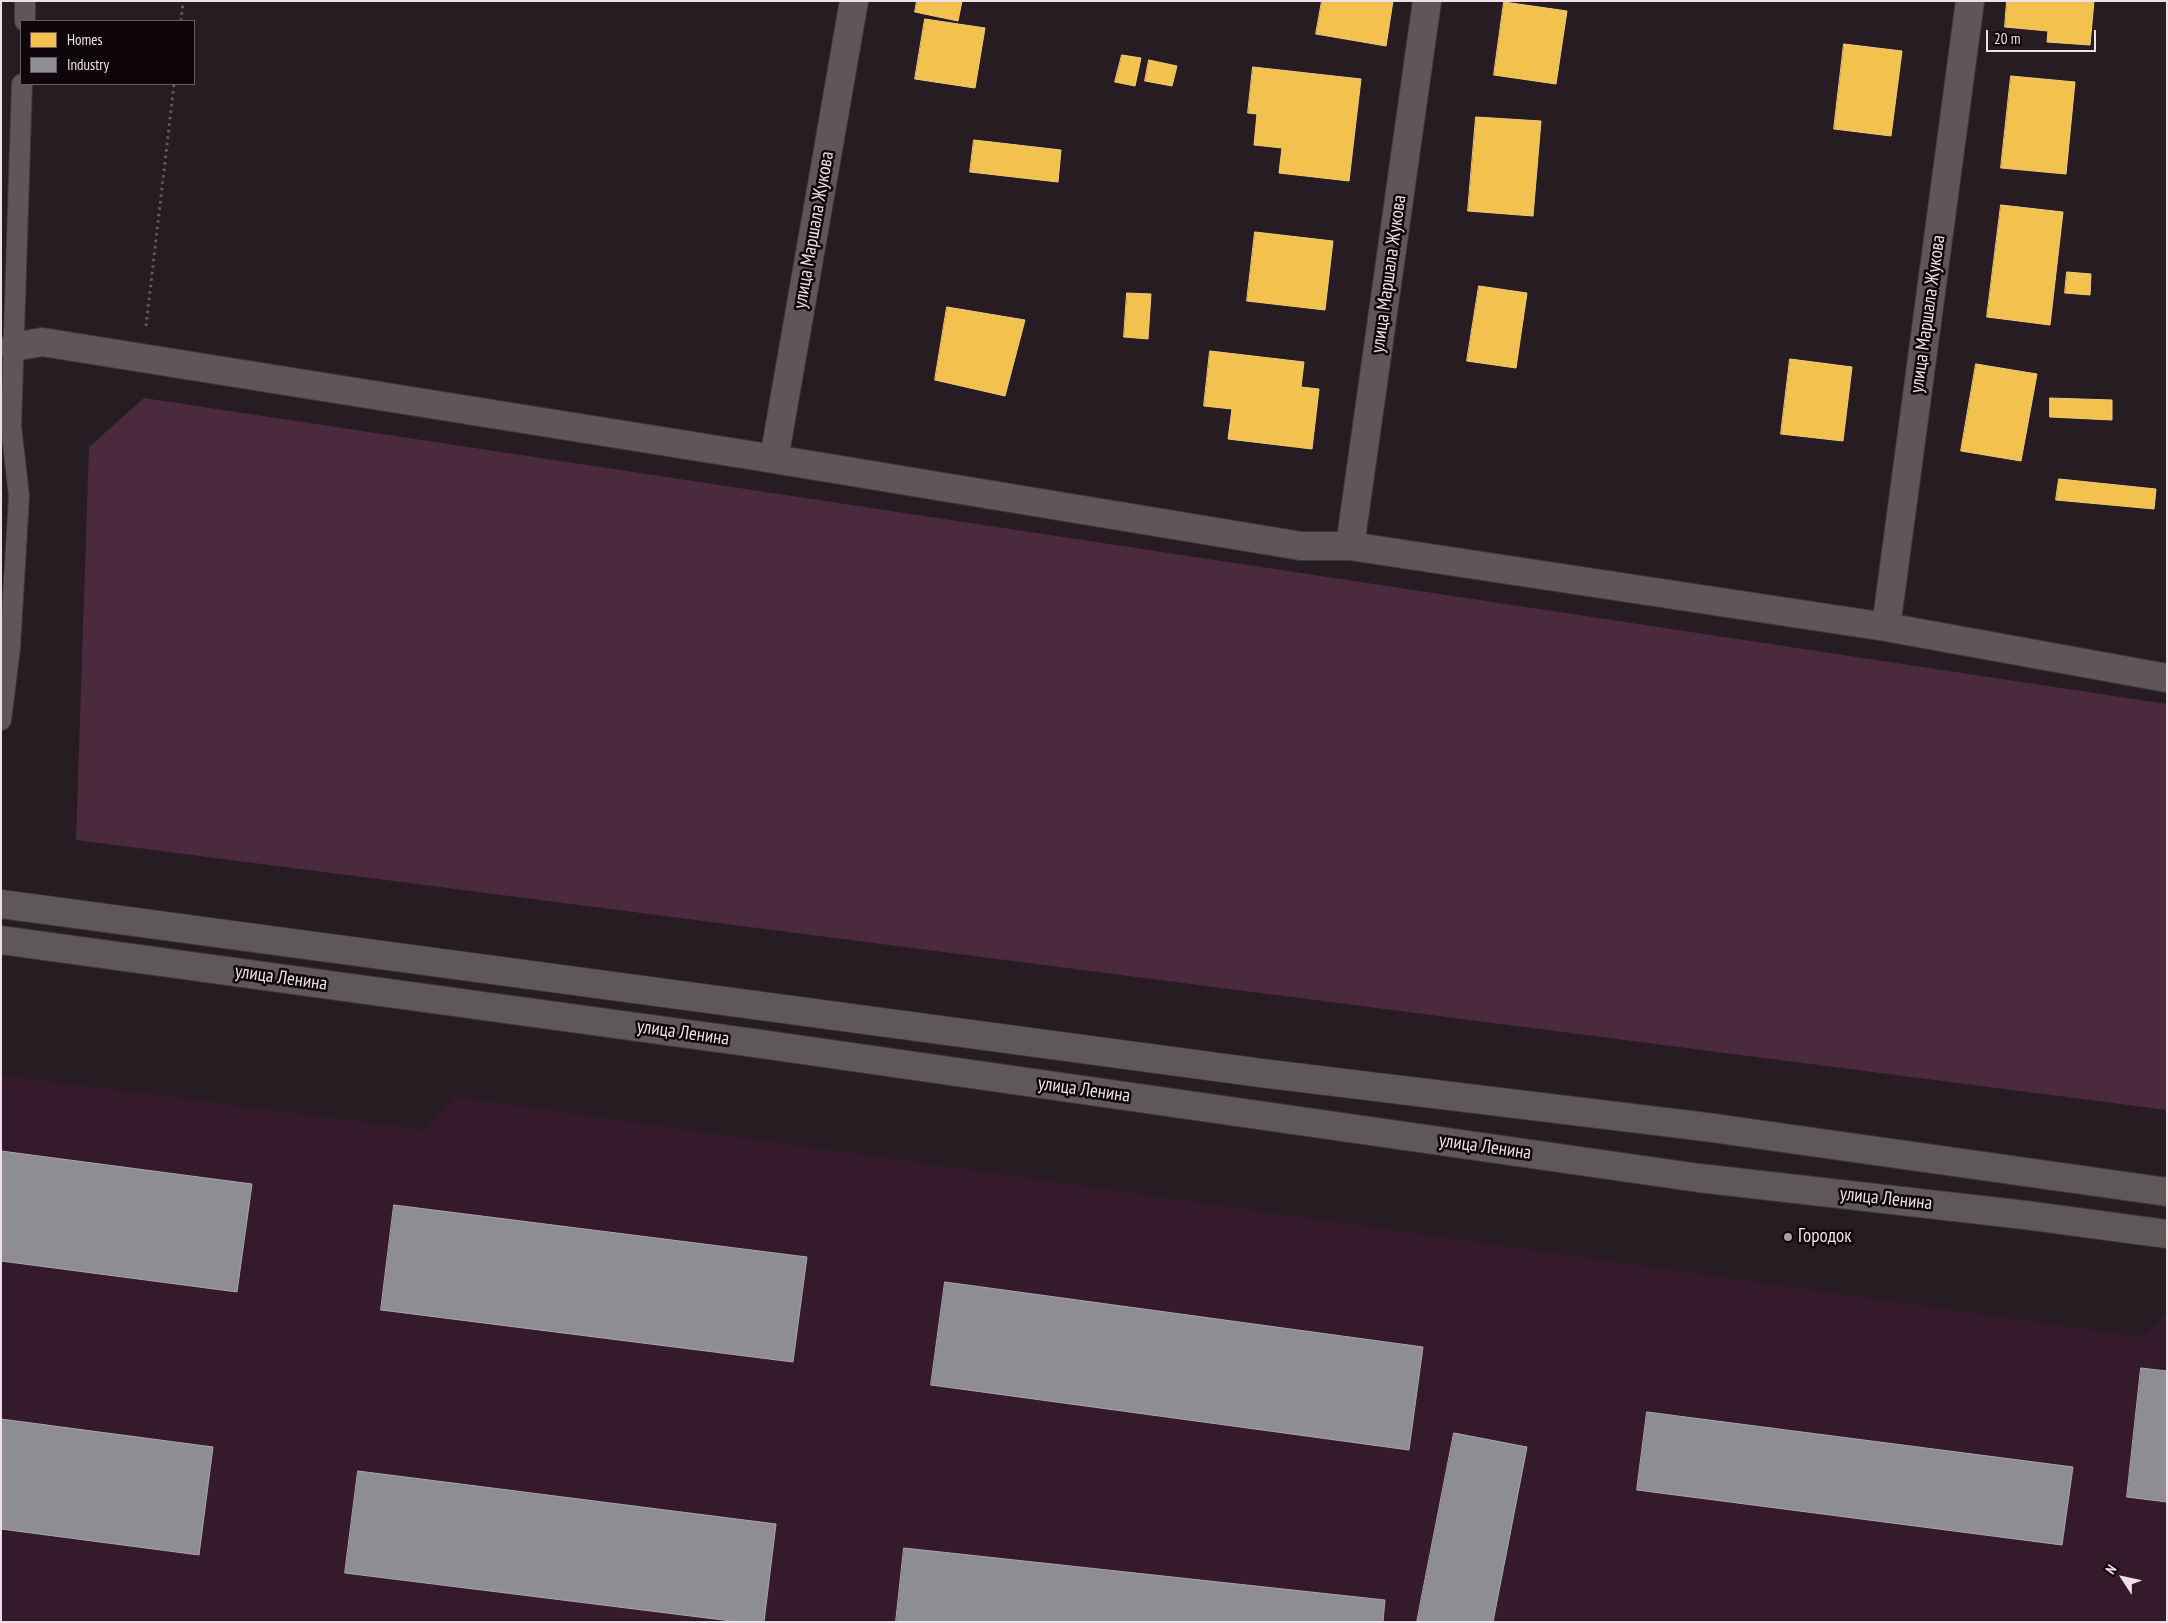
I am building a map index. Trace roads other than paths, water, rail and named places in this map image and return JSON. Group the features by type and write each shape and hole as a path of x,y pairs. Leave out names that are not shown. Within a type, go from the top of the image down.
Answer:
{"main road":[{"name":"улица Ленина","path":"1,904 1222,1068 1688,1124 2167,1192"},
{"name":"улица Ленина","path":"1,940 754,1043 1699,1178 2025,1215 2167,1234"}],"street":[{"name":"улица Маршала Жукова","path":"774,459 854,1"},
{"name":"улица Маршала Жукова","path":"1350,546 1427,1"},
{"name":"улица Маршала Жукова","path":"1886,627 1970,1"},
{"path":"13,347 42,342 774,459 1301,546 1350,546 1886,627 2167,678"}],"lane":[{"path":"25,1 25,20"},
{"path":"1,720 10,648 9,554 19,496 11,442 22,85"}],"place":[{"name":"Городок","path":"1788,1237"}]}
